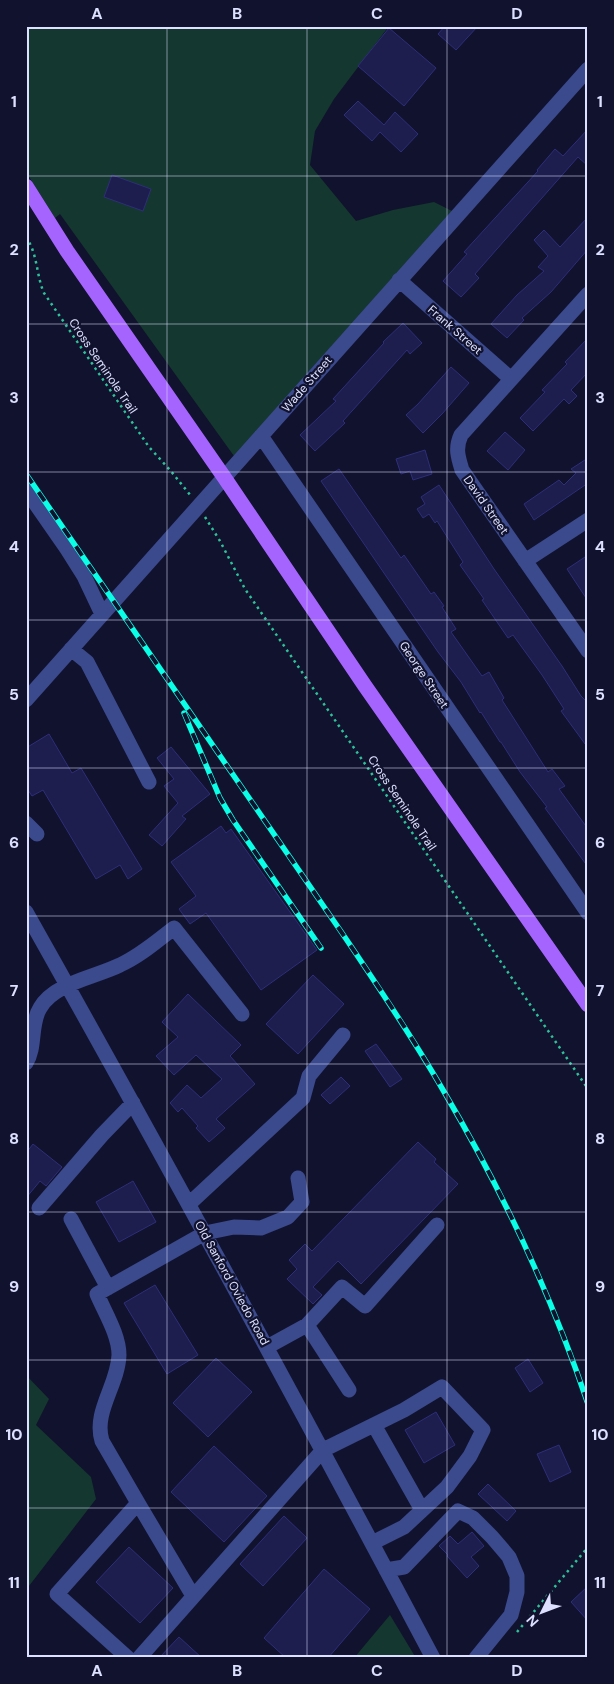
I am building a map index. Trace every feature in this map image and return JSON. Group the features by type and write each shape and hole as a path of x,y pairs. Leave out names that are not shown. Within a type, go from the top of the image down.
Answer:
{"main road":[{"path":"26,186 67,251 365,686 588,1005"}],"street":[{"name":"Wade Street","path":"26,700 588,68"},
{"name":"Frank Street","path":"399,280 512,379"},
{"name":"David Street","path":"588,294 461,435 457,444 457,455 462,470 588,651"},
{"name":"George Street","path":"261,436 588,913"},
{"path":"26,490 80,570 102,614"},
{"path":"525,561 588,520"},
{"path":"71,650 87,662 149,782"},
{"path":"26,823 37,834"},
{"name":"Old Sanford Oviedo Road","path":"26,912 205,1233 433,1658"},
{"path":"26,1063 30,1055 39,1009 47,1000 67,985 126,962 174,928 242,1014"},
{"path":"189,1204 303,1098 309,1076 342,1034"},
{"path":"39,1208 106,1130 133,1103"},
{"path":"193,1596 102,1441 99,1421 119,1356 118,1343 97,1294 205,1233 234,1227 261,1228 288,1217 302,1202 298,1178"},
{"path":"71,1219 108,1288"},
{"path":"266,1347 307,1325 342,1288 365,1306 437,1225"},
{"path":"307,1325 349,1390"},
{"path":"139,1658 323,1450 404,1410 442,1387 483,1430 465,1464 447,1487 404,1527 372,1543"},
{"path":"374,1425 422,1510"},
{"path":"128,1658 57,1594 138,1503"},
{"path":"386,1570 404,1567 458,1512 473,1518 509,1557 517,1576 511,1615 476,1658"}],"path":[{"name":"Cross Seminole Trail","path":"26,237 34,250 40,285 44,294 149,447 189,493"},
{"name":"Cross Seminole Trail","path":"210,524 245,589 588,1089"},
{"path":"514,1635 588,1547"}],"green space":[{"path":"26,26 389,26 334,99 315,131 310,165 356,221 393,210 434,202 452,211 234,456 60,214 55,218 26,172"},
{"path":"26,1375 49,1399 36,1425 91,1477 96,1499 29,1586 29,1594 26,1597"},
{"path":"390,1615 416,1658 354,1658"}],"building":[{"path":"445,26 478,26 456,50 438,34"},
{"path":"389,28 436,68 404,106 358,66"},
{"path":"358,101 384,125 395,112 418,134 401,152 380,132 372,141 344,115"},
{"path":"588,129 588,166 578,157 475,274 479,278 461,297 443,281 467,254 464,252 538,171 555,149 563,156"},
{"path":"112,175 151,189 143,211 104,197"},
{"path":"588,217 588,249 551,292 522,318 524,320 507,338 491,324 517,295 544,271 538,267 548,256 534,240 544,230 560,247"},
{"path":"403,323 422,343 410,354 407,350 343,421 345,423 315,451 300,435 336,401 333,399 383,342"},
{"path":"588,338 588,372 571,390 577,396 569,404 564,399 533,431 520,418 545,392 542,390"},
{"path":"451,367 469,383 423,433 406,415"},
{"path":"505,432 525,450 508,470 487,451"},
{"path":"425,450 432,474 413,480 410,471 401,474 396,459"},
{"path":"588,458 588,483 534,520 524,504 559,480 564,485 576,473 571,469"},
{"path":"339,469 401,558 404,555 431,594 434,592 444,606 442,607 456,629 451,632 482,676 489,672 504,698 502,700 548,772 552,769 565,786 559,789 588,829 588,867 545,808 547,807 520,772 461,682 438,652 321,481"},
{"path":"439,485 494,569 581,696 588,703 588,748 561,711 564,709 542,675 513,635 508,638 482,600 484,599 460,565 463,562 437,521 435,523 429,514 423,518 417,509 425,504 421,497"},
{"path":"588,555 588,601 567,569"},
{"path":"49,734 72,773 81,768 142,869 128,879 120,865 96,879 43,790 32,796 26,787 26,748"},
{"path":"171,747 210,794 182,816 186,819 162,846 149,835 178,803 164,786 174,779 157,758"},
{"path":"221,826 226,833 231,829 317,950 261,990 206,913 190,924 179,909 196,896 171,862"},
{"path":"313,975 344,1004 298,1054 266,1024"},
{"path":"188,994 241,1045 230,1056 255,1084 216,1119 225,1128 209,1142 182,1108 178,1112 170,1103 187,1085 201,1098 222,1079 196,1055 174,1075 156,1056 178,1037 162,1022"},
{"path":"376,1044 402,1079 390,1087 365,1051"},
{"path":"341,1077 350,1086 330,1104 321,1095"},
{"path":"418,1142 436,1159 434,1162 458,1184 361,1284 338,1261 313,1287 322,1295 313,1304 287,1279 297,1269 289,1260 305,1244 312,1251"},
{"path":"33,1144 62,1167 46,1186 40,1181 26,1198 26,1153"},
{"path":"133,1181 156,1222 119,1242 96,1202"},
{"path":"155,1285 198,1355 167,1374 124,1303"},
{"path":"216,1358 252,1392 208,1437 173,1403"},
{"path":"528,1359 543,1383 530,1392 515,1368"},
{"path":"436,1412 455,1445 424,1463 405,1430"},
{"path":"559,1445 571,1472 550,1482 537,1454"},
{"path":"214,1446 267,1496 224,1542 171,1492"},
{"path":"488,1484 516,1511 507,1521 478,1494"},
{"path":"284,1516 307,1538 263,1586 240,1564"},
{"path":"472,1532 484,1546 471,1557 479,1566 467,1578 439,1546 450,1536 458,1544"},
{"path":"129,1547 173,1588 140,1623 96,1582"},
{"path":"324,1569 370,1609 328,1658 286,1658 264,1638"},
{"path":"588,1586 588,1621 571,1602"},
{"path":"179,1637 202,1658 159,1658"}],"railway":[{"path":"26,474 340,930 431,1070 465,1128 524,1243 574,1363 588,1404"},
{"path":"184,713 220,798 233,820 321,948"}]}
